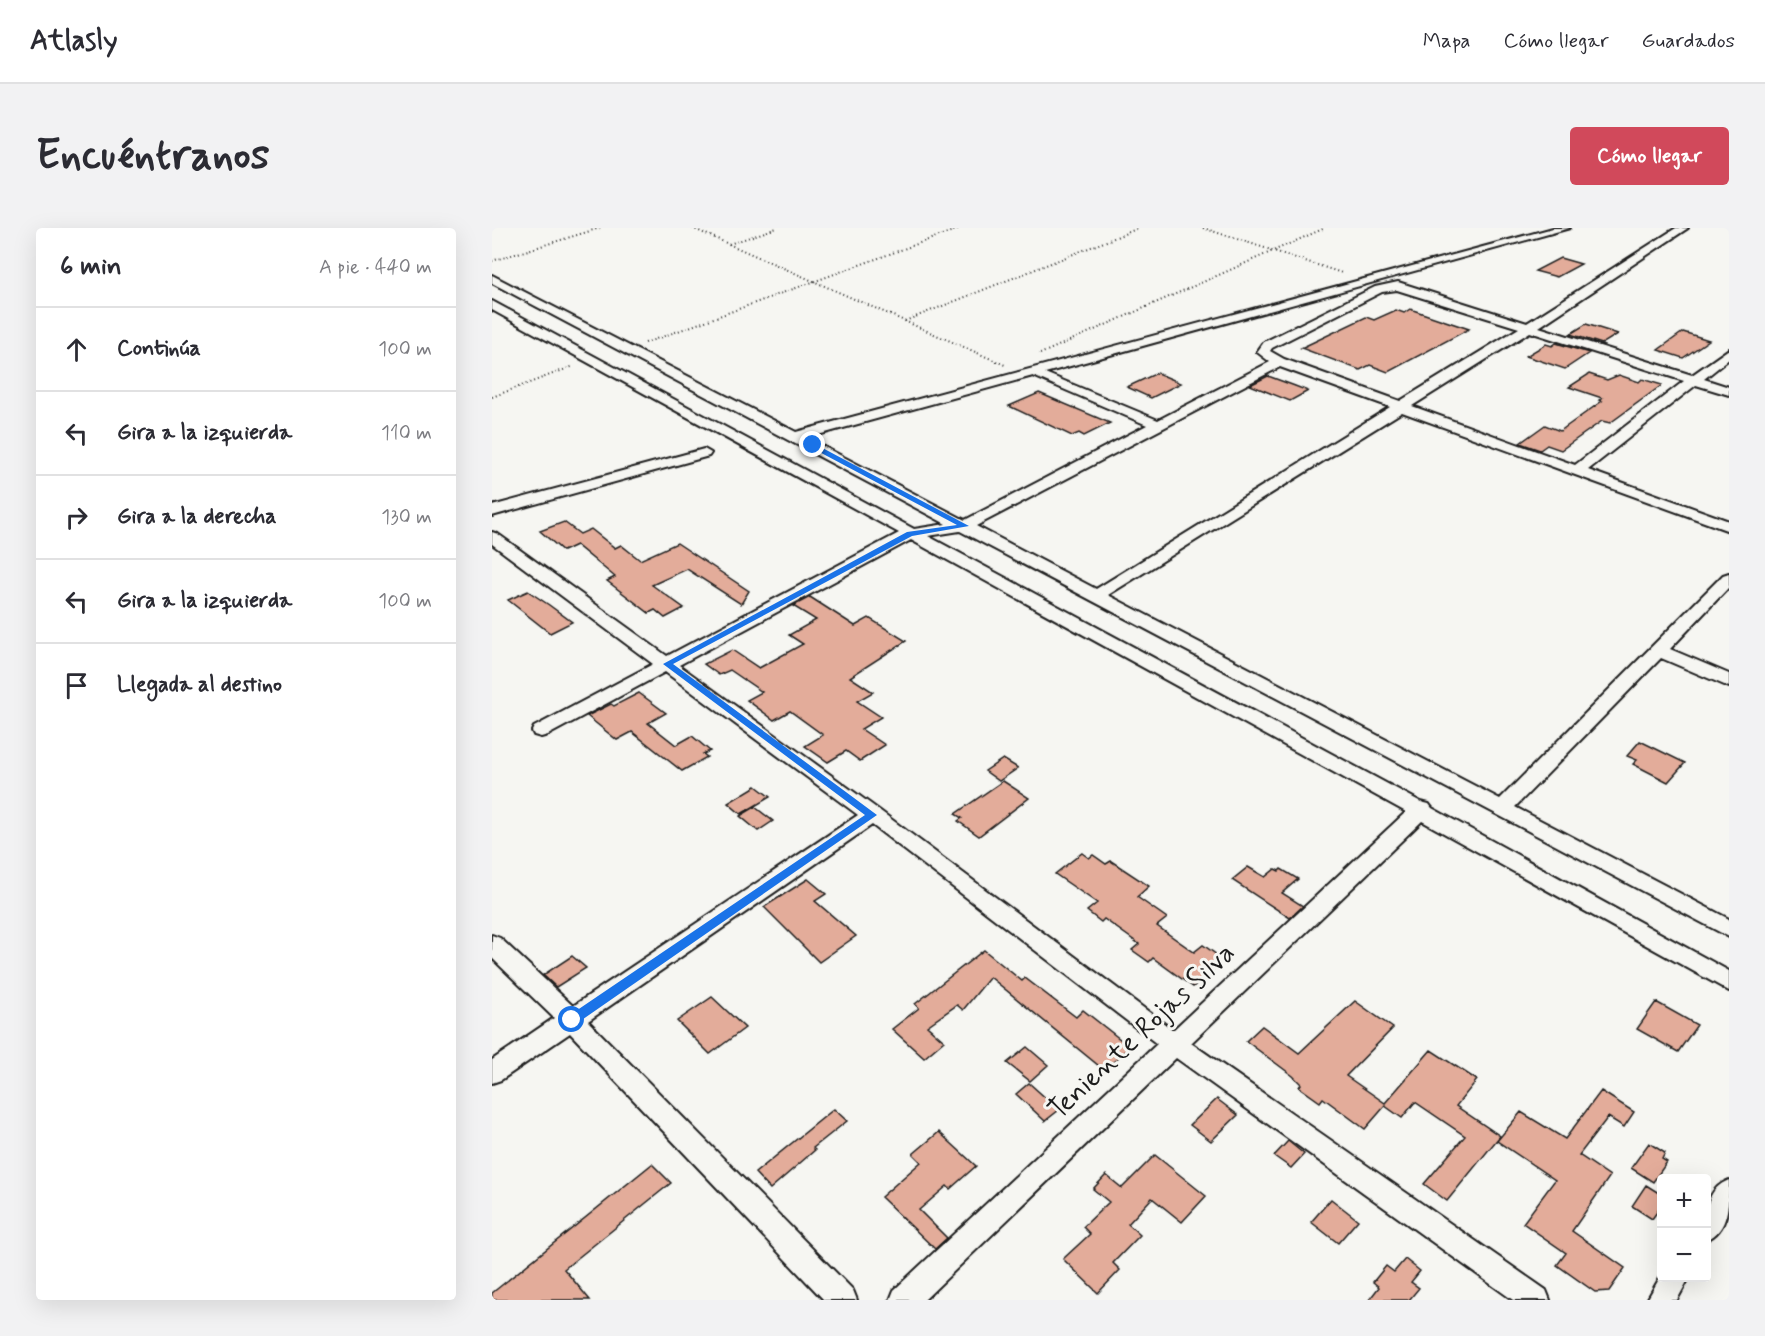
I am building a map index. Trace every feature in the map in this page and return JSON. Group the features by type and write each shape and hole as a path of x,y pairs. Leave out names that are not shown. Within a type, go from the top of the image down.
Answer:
{"street":[{"path":"801,435 1032,375 1565,228"},
{"path":"1097,596 1528,328 1683,228"},
{"path":"492,278 1729,929"},
{"path":"1729,391 1398,286 1388,286 1268,345 1263,352 1279,362 1729,526"},
{"path":"492,305 910,534 1422,809 1729,982"},
{"path":"1578,471 1729,353"},
{"path":"541,731 910,534 965,526 1279,362"},
{"path":"1032,375 1159,425"},
{"path":"492,511 704,453"},
{"path":"492,537 872,815 1173,1043 1536,1300"},
{"path":"1502,809 1729,578"},
{"path":"1658,650 1729,681"},
{"name":"Teniente Rojas Silva","path":"904,1300 1422,809"},
{"path":"492,1073 872,815"},
{"path":"492,945 572,1020 843,1300"},
{"path":"1711,1221 1729,1192"},
{"path":"1661,1300 1672,1282"}],"path":[{"path":"492,261 600,228"},
{"path":"692,228 1032,375"},
{"path":"728,244 777,228"},
{"path":"644,343 961,228"},
{"path":"904,321 1139,228"},
{"path":"1203,228 1368,281"},
{"path":"1030,358 1325,228"},
{"path":"492,397 578,365"}],"building":[{"path":"1560,258 1581,264 1557,277 1535,271"},
{"path":"1410,309 1469,329 1388,372 1370,365 1360,370 1301,348 1366,317 1374,320 1396,310 1404,313"},
{"path":"1586,324 1618,334 1602,344 1570,334"},
{"path":"1683,332 1709,340 1683,358 1658,350"},
{"path":"1556,343 1589,353 1565,369 1526,356 1546,344 1552,346"},
{"path":"1157,373 1181,383 1151,398 1127,387"},
{"path":"1589,374 1607,380 1619,375 1639,382 1642,379 1662,385 1610,423 1602,421 1561,450 1547,445 1540,450 1520,443 1545,425 1560,431 1602,401 1599,400 1602,398 1569,387"},
{"path":"1268,376 1308,391 1290,401 1250,385"},
{"path":"1039,393 1110,423 1084,436 1079,433 1072,436 1009,406"},
{"path":"564,522 580,534 591,529 615,548 621,545 640,560 677,543 749,591 741,604 687,569 652,585 684,608 665,618 655,610 649,613 607,581 615,577 576,545 563,551 540,531"},
{"path":"528,591 572,622 550,633 508,600"},
{"path":"810,597 855,626 869,618 906,641 850,677 873,692 857,701 881,717 861,729 885,745 860,761 846,751 828,762 805,746 823,735 790,711 774,720 747,700 762,692 730,670 719,675 704,664 732,650 759,668 803,644 789,635 816,620 793,606"},
{"path":"639,693 666,713 648,723 676,745 692,736 710,751 703,754 707,757 682,771 632,732 617,740 587,716"},
{"path":"1640,741 1685,763 1668,782 1633,764 1637,760 1627,756"},
{"path":"1003,759 1018,768 999,781 985,771"},
{"path":"1003,781 1029,798 979,836 958,821 962,818 955,814"},
{"path":"756,786 770,797 741,814 728,803"},
{"path":"755,807 773,821 758,831 740,816"},
{"path":"1082,853 1089,858 1093,855 1106,864 1111,861 1149,886 1137,897 1167,918 1157,926 1194,952 1203,945 1224,960 1193,987 1153,958 1149,962 1132,950 1139,944 1104,919 1101,922 1087,911 1097,903 1055,874"},
{"path":"1248,867 1265,877 1275,869 1279,871 1281,869 1298,879 1282,893 1303,906 1290,918 1232,880"},
{"path":"808,879 826,894 815,901 856,936 819,962 764,907"},
{"path":"984,950 1022,981 1025,978 1076,1017 1083,1010 1130,1047 1104,1070 990,977 963,1010 957,1005 927,1026 944,1041 924,1058 892,1029 919,1008 915,1004"},
{"path":"572,956 586,968 556,987 543,975"},
{"path":"712,997 745,1028 710,1054 677,1021"},
{"path":"1355,1001 1393,1028 1346,1076 1385,1103 1431,1050 1477,1080 1456,1106 1500,1136 1447,1201 1424,1184 1465,1136 1415,1102 1402,1118 1385,1106 1365,1129 1323,1098 1320,1102 1299,1087 1301,1084 1293,1076 1246,1041 1262,1026 1299,1053"},
{"path":"1656,1002 1697,1025 1678,1052 1637,1029"},
{"path":"1027,1047 1048,1065 1030,1081 1007,1063"},
{"path":"1029,1083 1059,1110 1045,1121 1016,1094"},
{"path":"1601,1091 1634,1112 1624,1127 1608,1117 1579,1155 1610,1176 1572,1231 1625,1268 1609,1291 1595,1292 1557,1265 1566,1253 1523,1223 1555,1180 1497,1141 1521,1112 1565,1139"},
{"path":"1217,1099 1238,1115 1211,1141 1190,1125"},
{"path":"834,1109 847,1121 813,1148 815,1150 770,1189 755,1173"},
{"path":"939,1132 976,1166 950,1189 947,1186 919,1210 947,1238 935,1249 881,1197 921,1162 913,1154"},
{"path":"1288,1141 1304,1154 1291,1168 1274,1156"},
{"path":"1649,1143 1665,1153 1662,1159 1667,1162 1653,1182 1631,1168"},
{"path":"1155,1155 1206,1196 1182,1222 1152,1198 1128,1224 1140,1235 1113,1263 1120,1270 1098,1293 1063,1259 1090,1234 1083,1227 1109,1202 1093,1189 1106,1175 1122,1188"},
{"path":"652,1164 671,1183 564,1269 590,1300 492,1300 492,1293"},
{"path":"1646,1185 1657,1192 1657,1212 1652,1219 1632,1206"},
{"path":"1331,1199 1358,1220 1338,1243 1311,1222"},
{"path":"1405,1259 1420,1271 1411,1282 1419,1288 1409,1300 1369,1300 1379,1287 1373,1282 1386,1266 1394,1272"}],"route":[{"path":"572,1020 872,815 667,664 910,534 965,526 813,445"}]}
